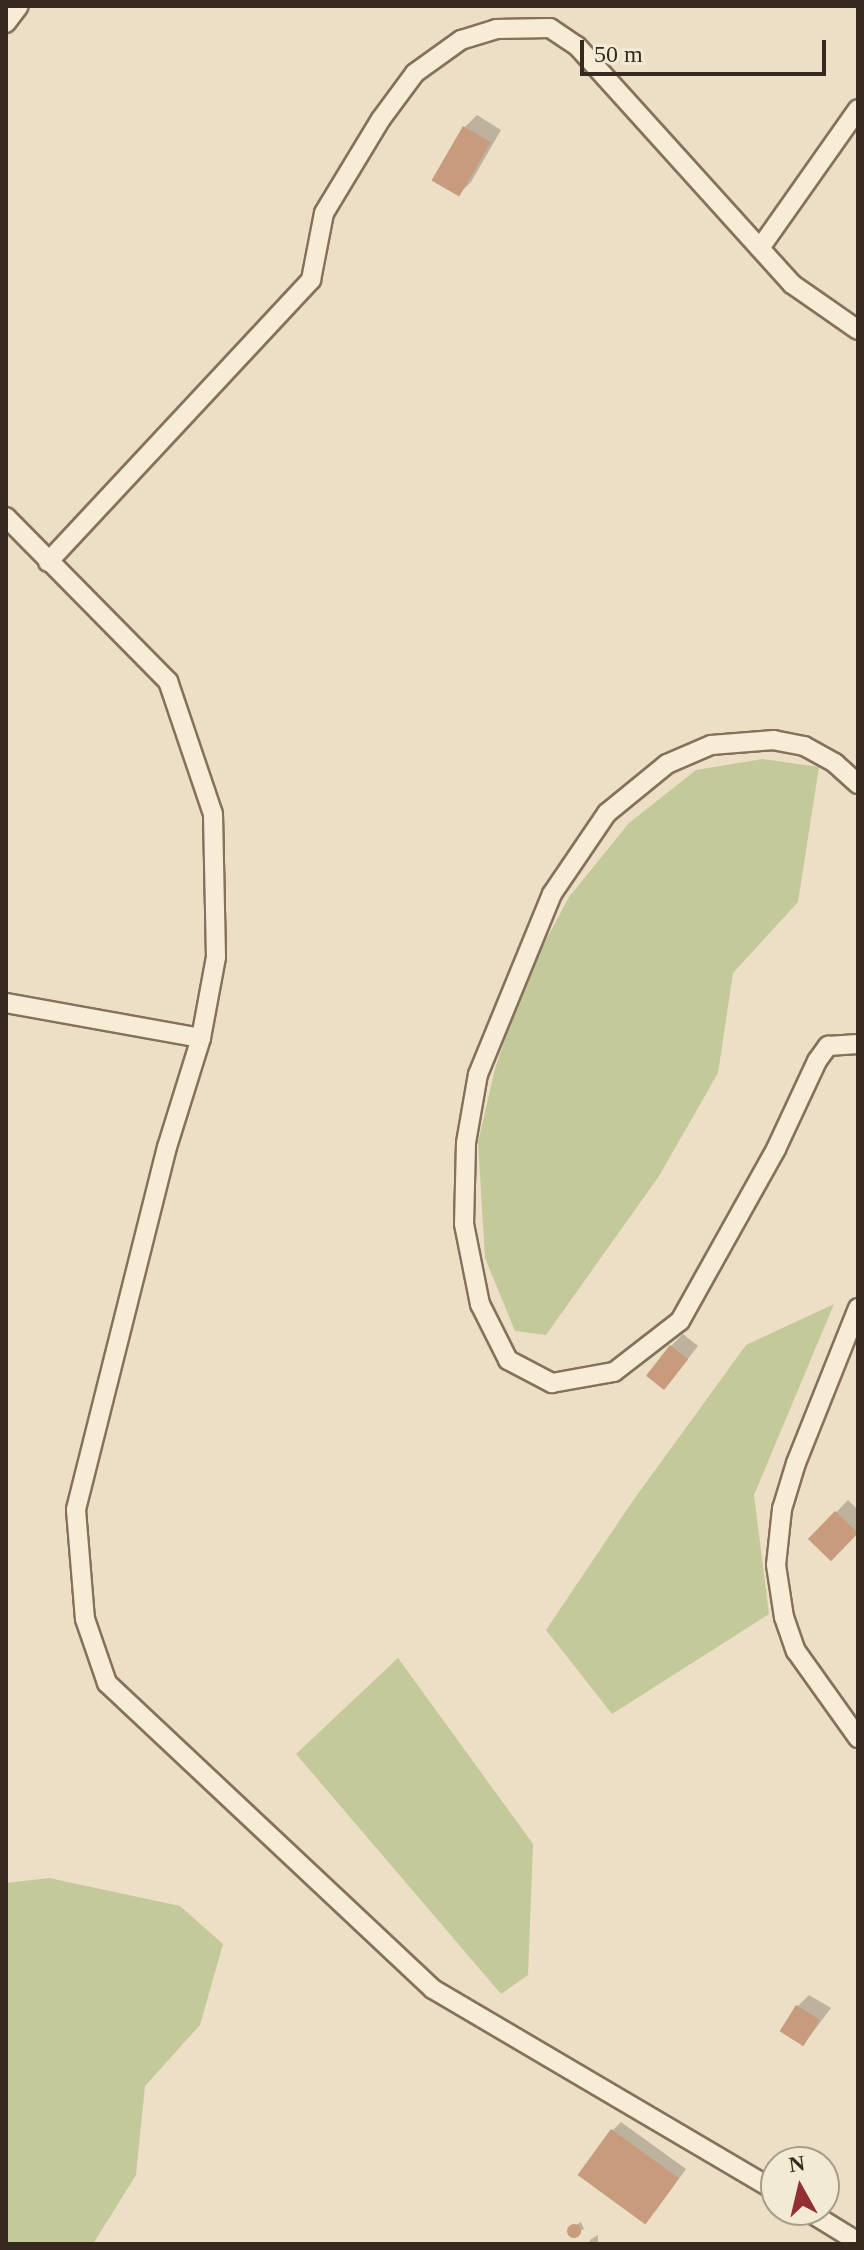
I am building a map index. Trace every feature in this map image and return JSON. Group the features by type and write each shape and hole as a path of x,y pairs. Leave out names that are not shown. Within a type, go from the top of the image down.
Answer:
{"lane":[{"path":"6,23 19,6"},
{"path":"48,562 311,280 324,213 381,119 415,73 461,40 496,29 550,28 568,40 792,284 858,330"},
{"path":"760,248 858,109"},
{"path":"6,517 168,681 213,814 216,957 201,1038 167,1147 76,1510 85,1619 107,1683 433,1989 760,2182"},
{"path":"858,784 835,763 804,746 774,740 711,745 667,764 607,813 552,894 478,1074 466,1143 464,1224 480,1304 508,1360 552,1383 614,1372 680,1321 776,1149 817,1061 828,1046 858,1044"},
{"path":"6,1003 201,1038"},
{"path":"858,1308 796,1463 782,1509 776,1565 784,1617 796,1651 858,1738"},
{"path":"832,2226 858,2242"}],"green space":[{"path":"763,759 819,767 798,902 733,973 718,1073 659,1176 546,1335 515,1331 485,1258 478,1142 495,1069 524,981 569,897 629,823 696,770"},
{"path":"834,1304 754,1495 769,1614 612,1714 546,1630 632,1502 746,1345"},
{"path":"398,1658 533,1844 528,1975 501,1994 296,1754"},
{"path":"49,1878 180,1906 223,1944 200,2025 145,2086 136,2175 93,2244 6,2244 6,1883"}],"building":[{"path":"463,126 491,142 459,197 432,181"},
{"path":"670,1345 688,1359 664,1390 646,1376"},
{"path":"835,1511 858,1533 831,1561 808,1539"},
{"path":"796,2005 820,2020 803,2046 780,2031"},
{"path":"611,2129 679,2178 645,2224 577,2175"},
{"path":"574,2224 581,2231 574,2238 567,2231"}]}
